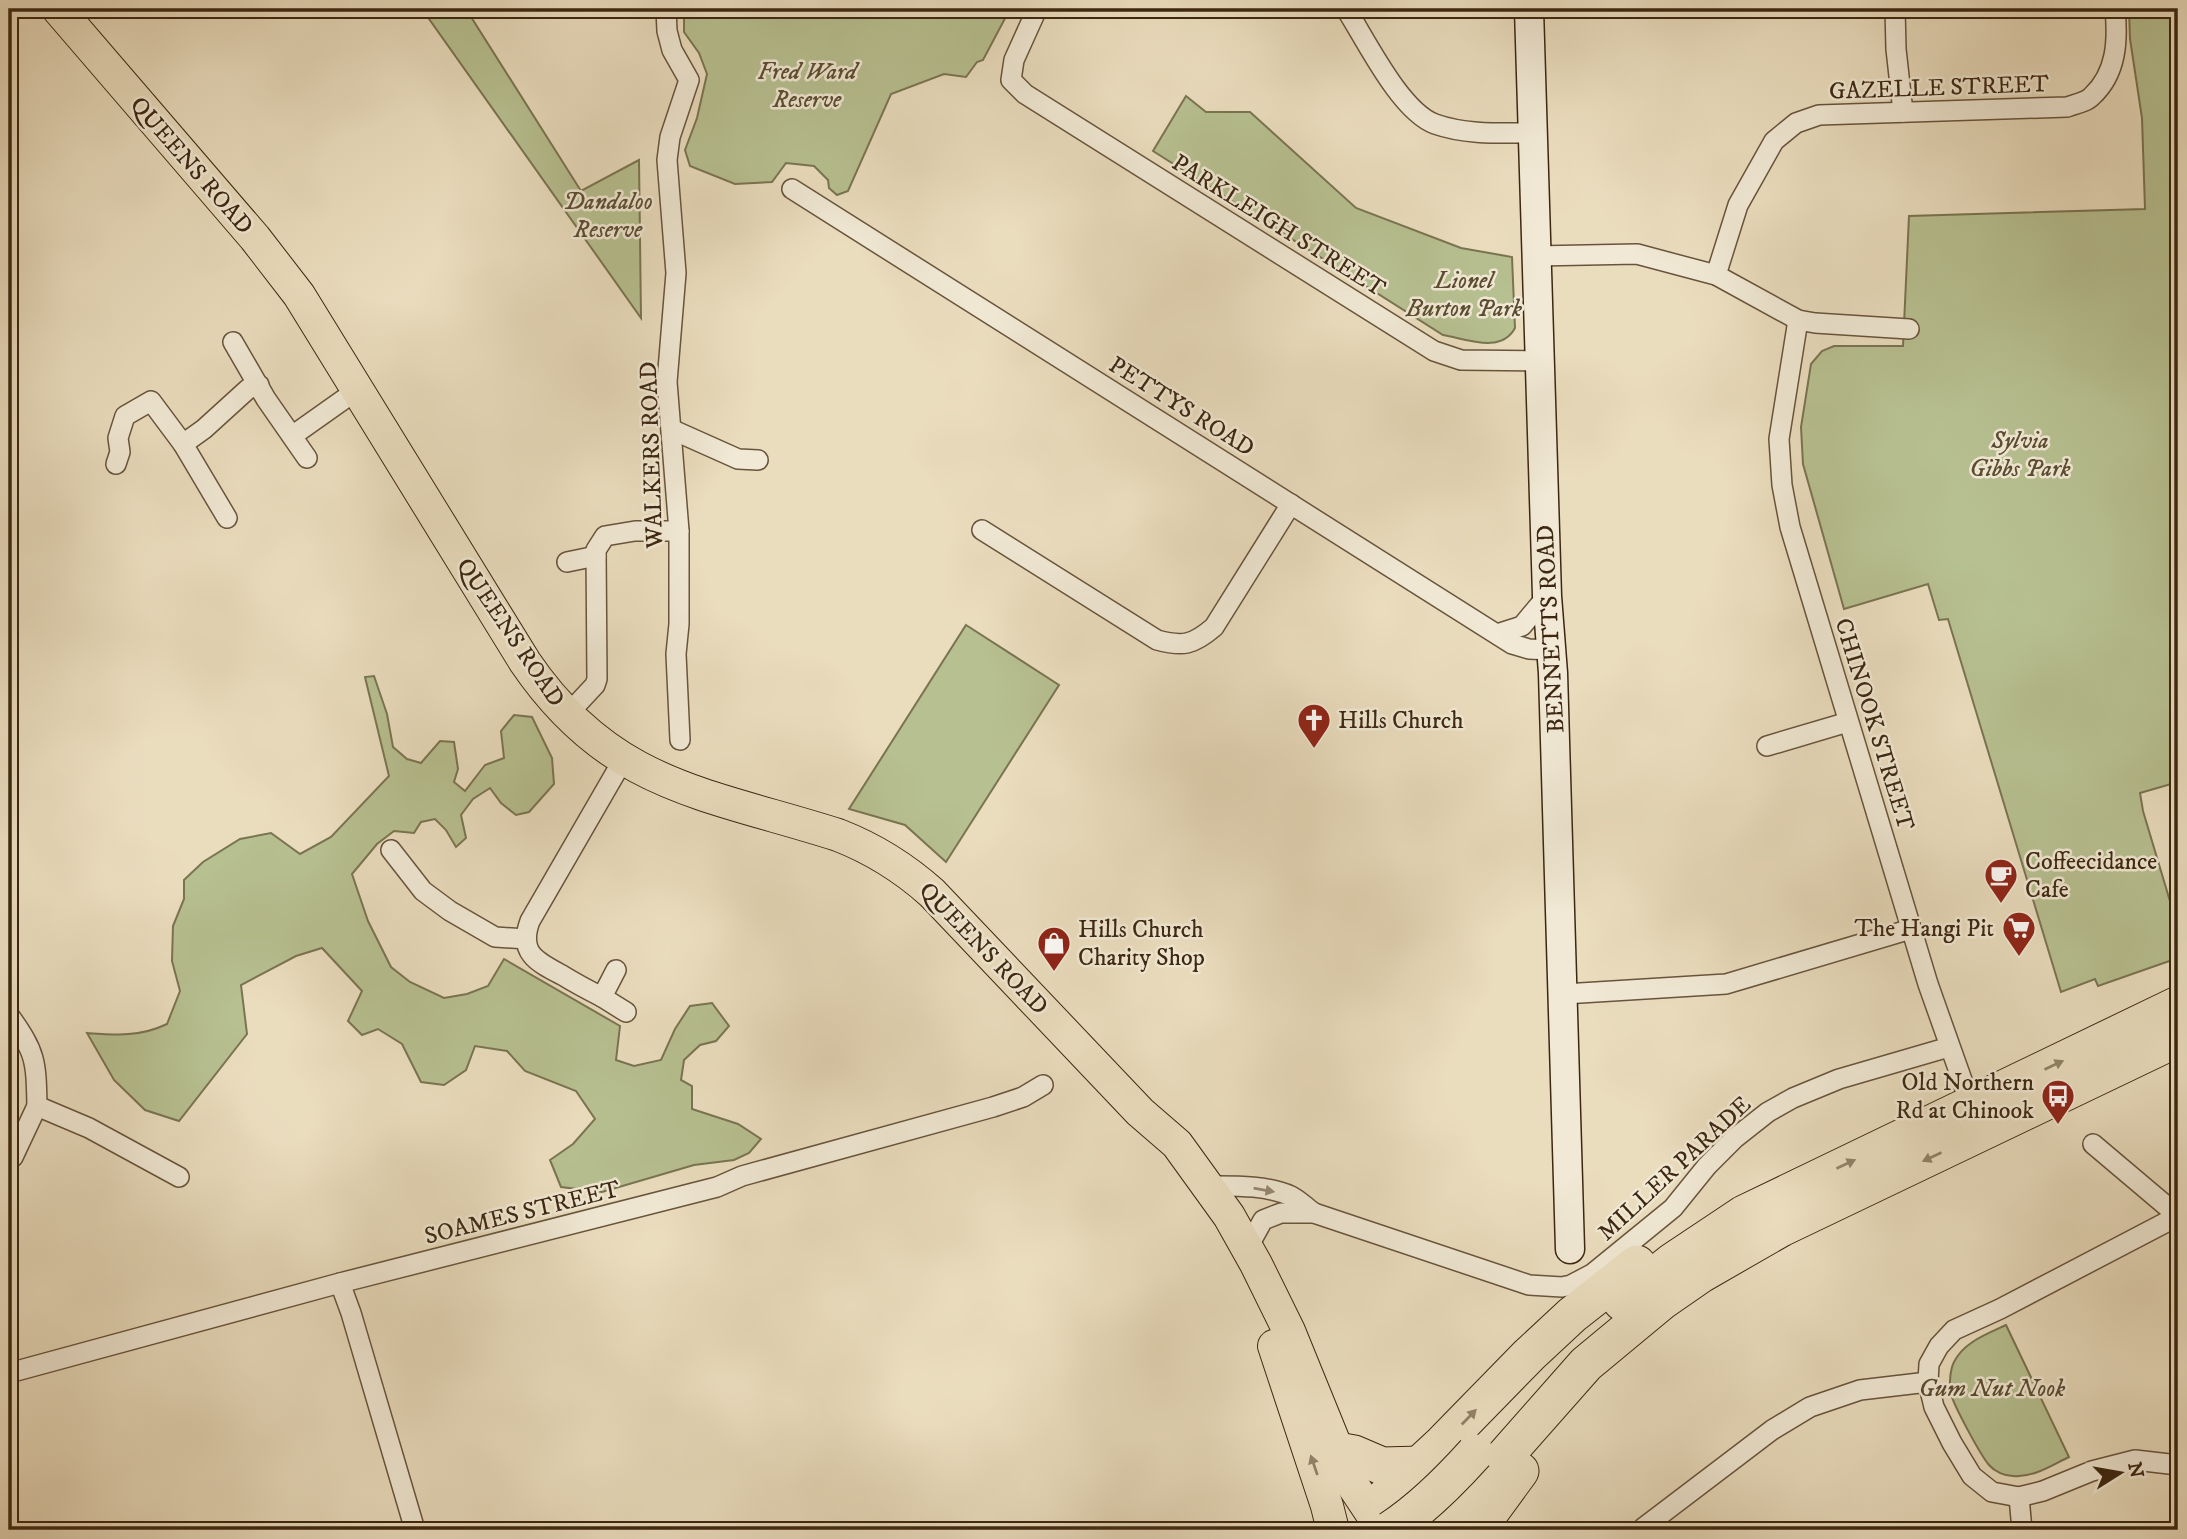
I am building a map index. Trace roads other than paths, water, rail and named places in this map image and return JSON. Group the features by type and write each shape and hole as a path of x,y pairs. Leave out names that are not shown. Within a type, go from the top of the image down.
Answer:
{"highway":[{"path":"1380,1519 1421,1507 1450,1481 1484,1461 1587,1364 1662,1301 1742,1249 1883,1180 1976,1119 2178,1005"},
{"path":"1429,1530 1474,1491 1484,1461 1545,1372 1646,1282 1745,1214 1784,1194 2178,1038"},
{"path":"1477,1530 1569,1412 1641,1345 1715,1289 1858,1210 1883,1180"},
{"path":"1380,1519 1386,1496 1529,1354 1618,1277 1651,1253 1746,1200 1784,1194"},
{"path":"1337,1451 1354,1454 1382,1466 1420,1465"}],"main road":[{"name":"QUEENS ROAD","path":"58,9 278,266 299,295 526,662 567,715 589,736 623,760 667,783 850,840 885,856 904,869 937,898 1140,1112 1177,1144 1209,1185 1247,1249 1289,1331 1350,1481 1380,1519"},
{"name":"QUEENS ROAD","path":"1140,1112 1163,1157 1207,1220 1234,1265 1271,1338 1333,1530"},
{"path":"1343,1530 1353,1521 1380,1519 1392,1514 1404,1518 1419,1530"}],"street":[{"name":"WALKERS ROAD","path":"666,9 667,32 672,50 689,80 670,137 667,160 676,273 667,382 673,430 679,531 679,624 676,654 680,740"},
{"name":"PARKLEIGH STREET","path":"1037,9 1014,60 1011,80 1037,101 1434,351 1461,360 1539,361"},
{"path":"1346,9 1396,89 1423,117 1454,129 1532,133"},
{"name":"BENNETTS ROAD","path":"1530,9 1539,361 1564,994 1570,1249"},
{"path":"1895,9 1896,49 1903,112"},
{"name":"GAZELLE STREET","path":"1716,275 1738,205 1774,141 1796,124 1819,115 2067,107 2091,98 2110,72 2118,39 2115,9"},
{"name":"PETTYS ROAD","path":"792,189 1497,635 1512,644 1530,649 1551,649"},
{"path":"1536,256 1637,254 1716,275 1798,320 1909,329"},
{"name":"CHINOOK STREET","path":"1798,320 1779,439 1782,485 1790,527 1911,929 1948,1046 1976,1119"},
{"path":"233,342 307,458"},
{"path":"183,444 204,429 248,389 259,385"},
{"path":"292,436 357,390"},
{"path":"116,464 120,452 118,438 125,416 151,401 183,444 227,518"},
{"path":"673,430 738,459 758,460"},
{"path":"982,530 1157,640 1175,645 1197,641 1214,627 1291,504"},
{"path":"567,715 595,685 597,679 596,550 605,536 635,531 679,531"},
{"path":"567,562 596,556"},
{"path":"1497,635 1521,626 1547,596"},
{"path":"1767,746 1848,722"},
{"path":"623,760 530,921 526,939 528,949 537,961 626,1012"},
{"path":"391,850 423,891 450,911 495,937 526,939"},
{"path":"1564,994 1726,984 1911,929"},
{"path":"601,997 616,970"},
{"path":"9,1016 27,1040 35,1060 37,1106 13,1157 9,1160"},
{"name":"MILLER PARADE","path":"1247,1249 1258,1225 1270,1216 1281,1213 1314,1213 1529,1285 1551,1288 1571,1285 1592,1274 1660,1220 1721,1151 1768,1112 1819,1086 1948,1046"},
{"name":"SOAMES STREET","path":"9,1373 340,1283 717,1187 742,1176 993,1107 1023,1097 1043,1085"},
{"path":"37,1106 89,1128 179,1177"},
{"path":"2093,1144 2178,1216 2000,1309 1954,1330 1939,1346 1929,1364 1928,1382 1934,1407 1972,1476 1992,1492 2019,1497 2043,1491 2092,1471 2135,1460 2178,1465"},
{"name":"MILLER PARADE","path":"1209,1185 1273,1191 1293,1197 1314,1213"},
{"path":"340,1283 415,1530"},
{"path":"1643,1528 1772,1430 1810,1407 1860,1390 1928,1382"},
{"path":"2019,1497 2022,1530"}],"place":[{"name":"Hills Church","path":"1314,750"},
{"name":"Coffeecidance Cafe","path":"2001,905"},
{"name":"The Hangi Pit","path":"2019,958"},
{"name":"Hills Church Charity Shop","path":"1054,973"},
{"name":"Old Northern Rd at Chinook","path":"2058,1126"}],"park label":[{"name":"Fred Ward Reserve","path":"807,85"},
{"name":"Dandaloo Reserve","path":"608,215"},
{"name":"Lionel Burton Park","path":"1464,294"},
{"name":"Sylvia Gibbs Park","path":"2020,454"},
{"name":"Gum Nut Nook","path":"1992,1388"}]}
